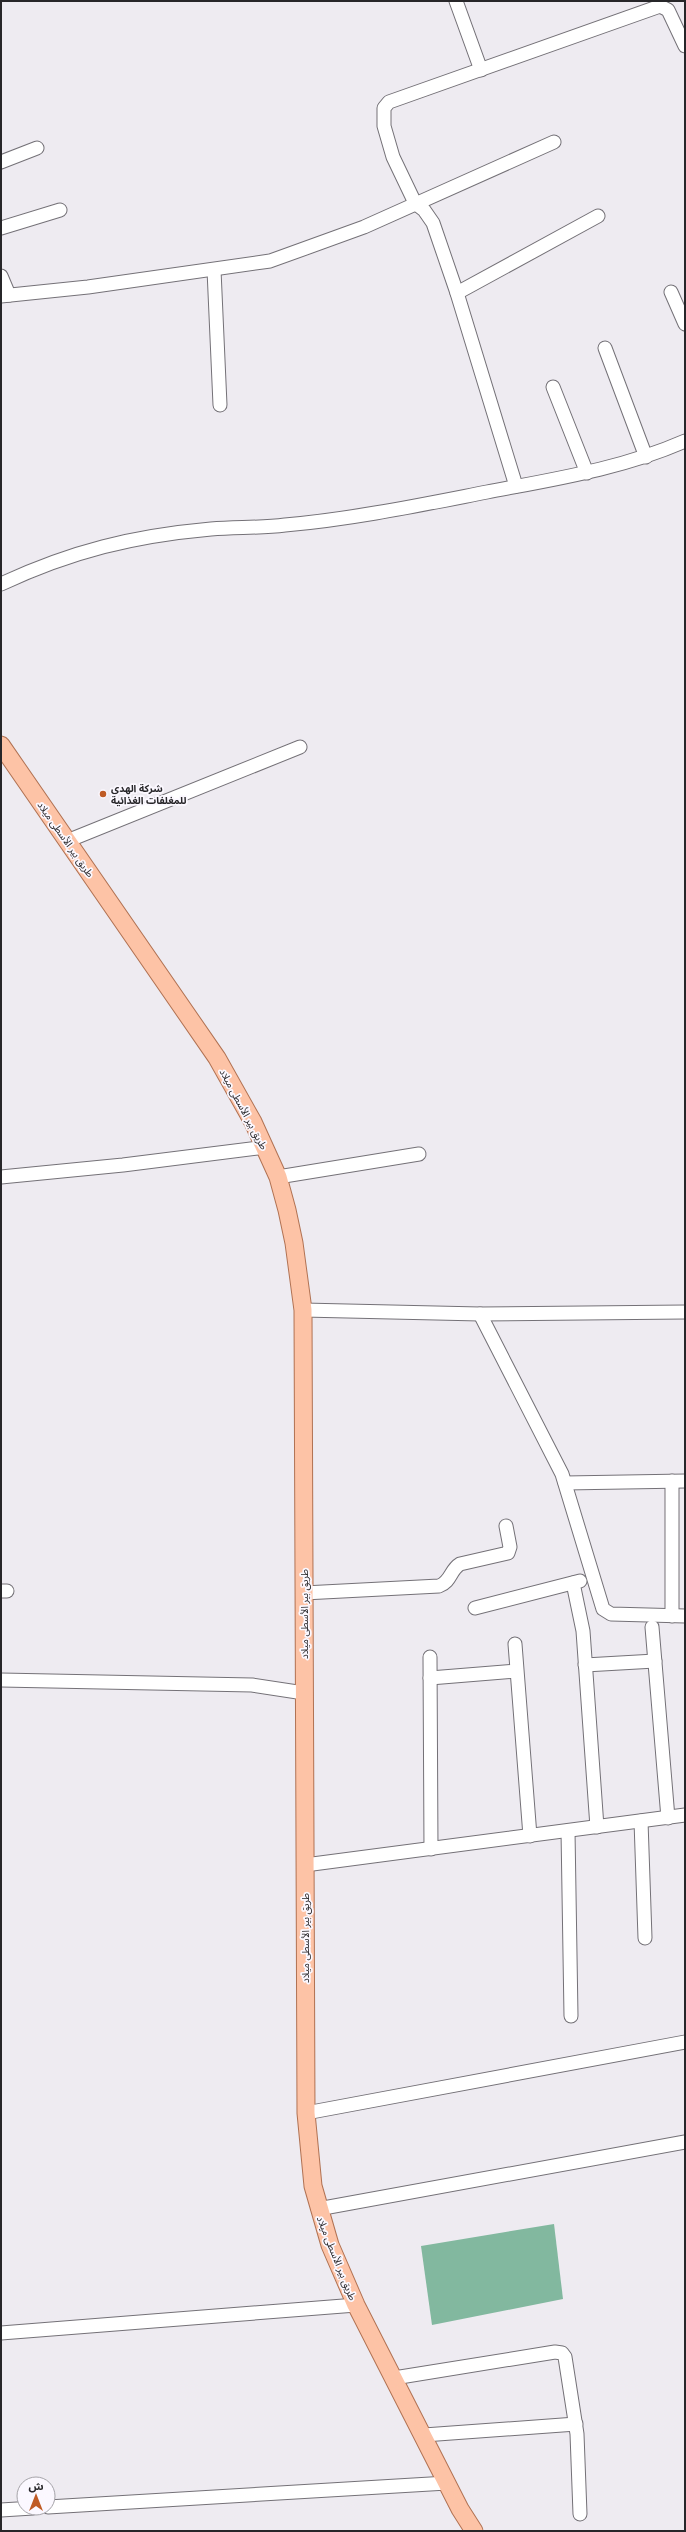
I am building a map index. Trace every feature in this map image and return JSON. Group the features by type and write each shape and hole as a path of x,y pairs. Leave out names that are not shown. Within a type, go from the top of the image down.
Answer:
{"main road":[{"name":"طريق بير الأسطى ميلاد","path":"1,745 217,1058 266,1147 278,1177 294,1243 303,1310 306,2113 309,2162 318,2209 330,2245 356,2305 424,2435 447,2483 474,2531"}],"street":[{"path":"456,1 481,70"},
{"path":"516,486 457,293 433,223 424,210 415,203 393,157 384,126 384,108 389,102 660,6 668,10 685,46"},
{"path":"1,276 5,295 214,270 270,261 314,247 415,203 483,176 554,142"},
{"path":"1,162 37,148"},
{"path":"1,228 60,210"},
{"path":"457,293 598,216"},
{"path":"214,270 220,405"},
{"path":"671,292 685,324"},
{"path":"605,348 646,457"},
{"path":"553,387 587,473"},
{"path":"1,584 65,556 129,540 213,529 284,526 331,520 587,473 646,457 685,441"},
{"path":"67,841 300,747"},
{"path":"1,1177 123,1165 266,1147"},
{"path":"278,1177 419,1154"},
{"path":"303,1310 480,1314 685,1312"},
{"path":"480,1314 534,1417 565,1483 603,1609 611,1614 679,1616 672,1481"},
{"path":"565,1483 685,1481"},
{"path":"304,1593 439,1586 448,1581 455,1569 460,1564 508,1553 510,1547 506,1526"},
{"path":"475,1608 577,1582 585,1665 597,1827"},
{"path":"652,1627 668,1818"},
{"path":"515,1644 530,1836"},
{"path":"430,1657 431,1849"},
{"path":"585,1665 655,1661"},
{"path":"430,1678 516,1671"},
{"path":"1,1680 252,1685 304,1693"},
{"path":"305,1865 685,1816"},
{"path":"641,1821 646,1938"},
{"path":"568,1831 571,2016"},
{"path":"306,2113 685,2042"},
{"path":"318,2209 685,2142"},
{"path":"1,2333 356,2305"},
{"path":"394,2378 558,2351 565,2357 576,2424 580,2514"},
{"path":"424,2435 576,2424"},
{"path":"56,2507 447,2483"},
{"path":"1,2510 16,2509"}],"green space":[{"path":"554,2224 563,2299 432,2325 421,2246"}],"place":[{"name":"شركة الهدي للمغلفات الغذائية","path":"103,794"}]}
